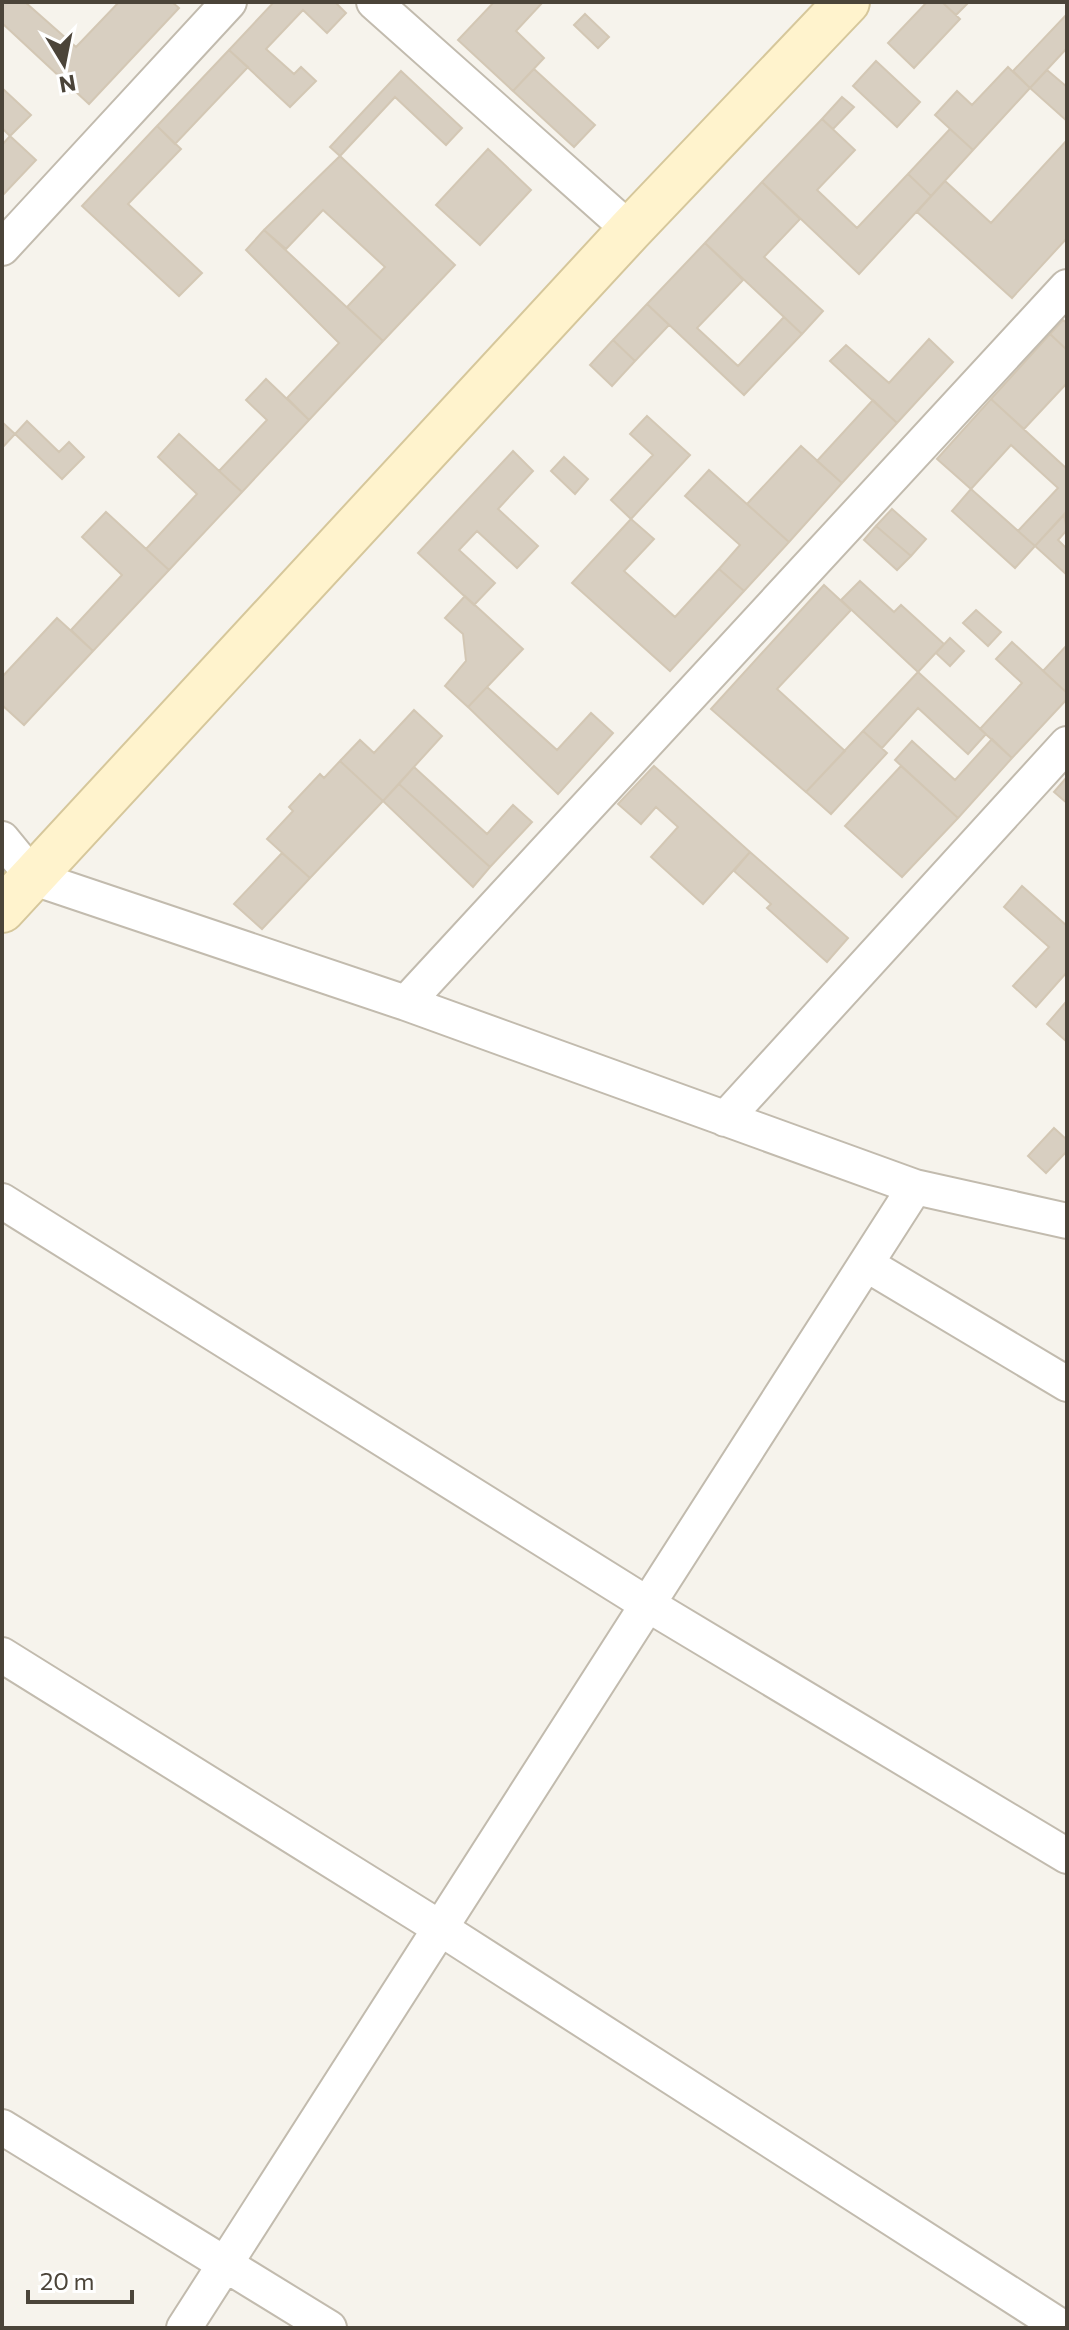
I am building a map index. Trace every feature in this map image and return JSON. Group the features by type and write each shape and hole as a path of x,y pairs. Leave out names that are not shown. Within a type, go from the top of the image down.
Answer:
{"street":[{"path":"2,248 229,2"},
{"path":"374,2 630,230"},
{"path":"2,910 630,230 847,2"},
{"path":"406,1003 1067,287"},
{"path":"725,1119 1067,744"},
{"path":"2,839 34,878 406,1003 915,1187 1061,1210"},
{"path":"184,2328 915,1187"},
{"path":"2,1201 647,1604 1067,1856"},
{"path":"866,1264 1067,1384"},
{"path":"2,1655 440,1928 1063,2328"},
{"path":"2,2127 329,2328"}],"building":[{"path":"2,2 25,2 76,47 119,2 172,2 179,8 89,104 2,23"},
{"path":"274,2 335,2 346,13 327,33 303,10 266,49 294,74 301,67 316,81 290,107 229,50"},
{"path":"494,2 543,2 516,31 544,58 513,91 458,40"},
{"path":"927,2 942,2 960,19 914,68 888,43"},
{"path":"942,2 969,2 956,15"},
{"path":"585,14 609,37 598,48 574,25"},
{"path":"1067,14 1067,48 1030,88 1013,71"},
{"path":"229,50 248,67 175,144 157,126"},
{"path":"876,61 920,102 897,127 853,86"},
{"path":"1008,67 1030,88 973,150 935,115 957,91 972,105"},
{"path":"534,69 595,125 574,147 513,91"},
{"path":"1047,70 1067,87 1067,121 1030,88"},
{"path":"401,71 462,128 446,145 395,97 340,156 330,147"},
{"path":"2,88 31,115 10,136 2,128"},
{"path":"842,97 854,107 833,129 822,119"},
{"path":"822,119 855,150 817,190 857,228 908,174 931,196 859,274 762,182"},
{"path":"157,126 181,149 128,204 202,273 179,296 82,206"},
{"path":"950,129 973,150 931,196 908,174"},
{"path":"10,136 36,160 2,196 2,145"},
{"path":"1067,140 1067,238 1012,298 917,212 945,181 991,223"},
{"path":"488,149 531,190 480,245 436,205"},
{"path":"340,156 455,265 383,341 347,307 385,267 323,210 286,249 264,230"},
{"path":"762,182 800,219 764,257 823,311 802,334 705,243"},
{"path":"264,230 383,341 309,420 287,398 339,343 246,250"},
{"path":"705,243 743,280 697,328 738,366 784,317 802,334 744,395 647,304"},
{"path":"647,304 669,325 635,361 613,340"},
{"path":"1063,320 1067,323 1067,350 1050,334"},
{"path":"1050,334 1067,350 1067,383 1024,429 991,399"},
{"path":"929,339 953,362 897,423 830,361 846,345 889,383"},
{"path":"613,340 635,361 612,386 590,365"},
{"path":"266,379 309,420 242,492 219,471 267,420 246,400"},
{"path":"991,399 1067,469 1067,511 1035,546 1018,531 1058,488 1011,445 971,489 937,459"},
{"path":"873,400 897,423 842,483 817,461"},
{"path":"647,416 690,455 631,519 611,500 653,455 630,434"},
{"path":"27,421 59,452 69,442 84,457 62,479 15,434"},
{"path":"2,422 15,434 2,448"},
{"path":"179,434 242,492 169,570 146,549 197,494 158,457"},
{"path":"801,446 842,483 789,542 747,504"},
{"path":"513,451 533,471 498,509 538,546 517,568 477,531 459,550 495,583 474,605 418,553"},
{"path":"564,457 588,479 575,494 551,471"},
{"path":"709,470 789,542 744,591 719,569 740,545 685,496"},
{"path":"971,489 1035,546 1015,568 952,511"},
{"path":"892,509 926,539 911,556 876,526"},
{"path":"106,512 169,570 93,651 71,630 122,575 82,537"},
{"path":"1064,515 1067,530 1058,540 1067,549 1067,575 1035,546"},
{"path":"631,519 654,539 624,571 675,617 719,569 744,591 670,671 572,583"},
{"path":"876,526 911,556 897,570 864,540"},
{"path":"860,581 894,612 901,605 944,644 918,672 841,600"},
{"path":"824,585 851,610 777,689 845,751 806,792 711,709"},
{"path":"465,596 523,649 468,707 445,686 466,661 463,634 445,618"},
{"path":"976,610 1001,632 988,646 963,623"},
{"path":"57,618 93,651 24,725 2,705 2,677"},
{"path":"950,638 964,651 950,666 936,653"},
{"path":"1012,642 1067,693 1067,699 1012,758 980,729 1022,683 996,659"},
{"path":"1067,645 1067,693 1043,671"},
{"path":"918,672 986,734 968,754 918,708 882,748 863,731"},
{"path":"487,687 557,750 591,713 613,733 558,794 468,707"},
{"path":"414,710 442,736 383,801 340,761 360,740 374,753"},
{"path":"863,731 887,753 831,814 806,792"},
{"path":"992,739 1012,758 958,818 895,760 912,741 955,780"},
{"path":"340,761 383,801 310,878 267,839 293,811 289,807 320,774 324,778"},
{"path":"654,766 750,852 703,904 651,857 678,827 656,807 641,824 618,804"},
{"path":"901,766 958,818 902,877 845,826"},
{"path":"414,767 487,834 513,805 532,822 490,867 399,784"},
{"path":"1067,777 1067,803 1054,792"},
{"path":"399,784 490,867 473,887 383,801"},
{"path":"750,852 848,938 827,962 767,908 771,904 734,871"},
{"path":"282,853 310,878 262,929 234,904"},
{"path":"1022,886 1067,926 1067,972 1036,1007 1013,986 1049,947 1004,907"},
{"path":"1065,1003 1067,1005 1067,1042 1047,1024"},
{"path":"1054,1128 1067,1140 1067,1151 1046,1173 1028,1156"}]}
